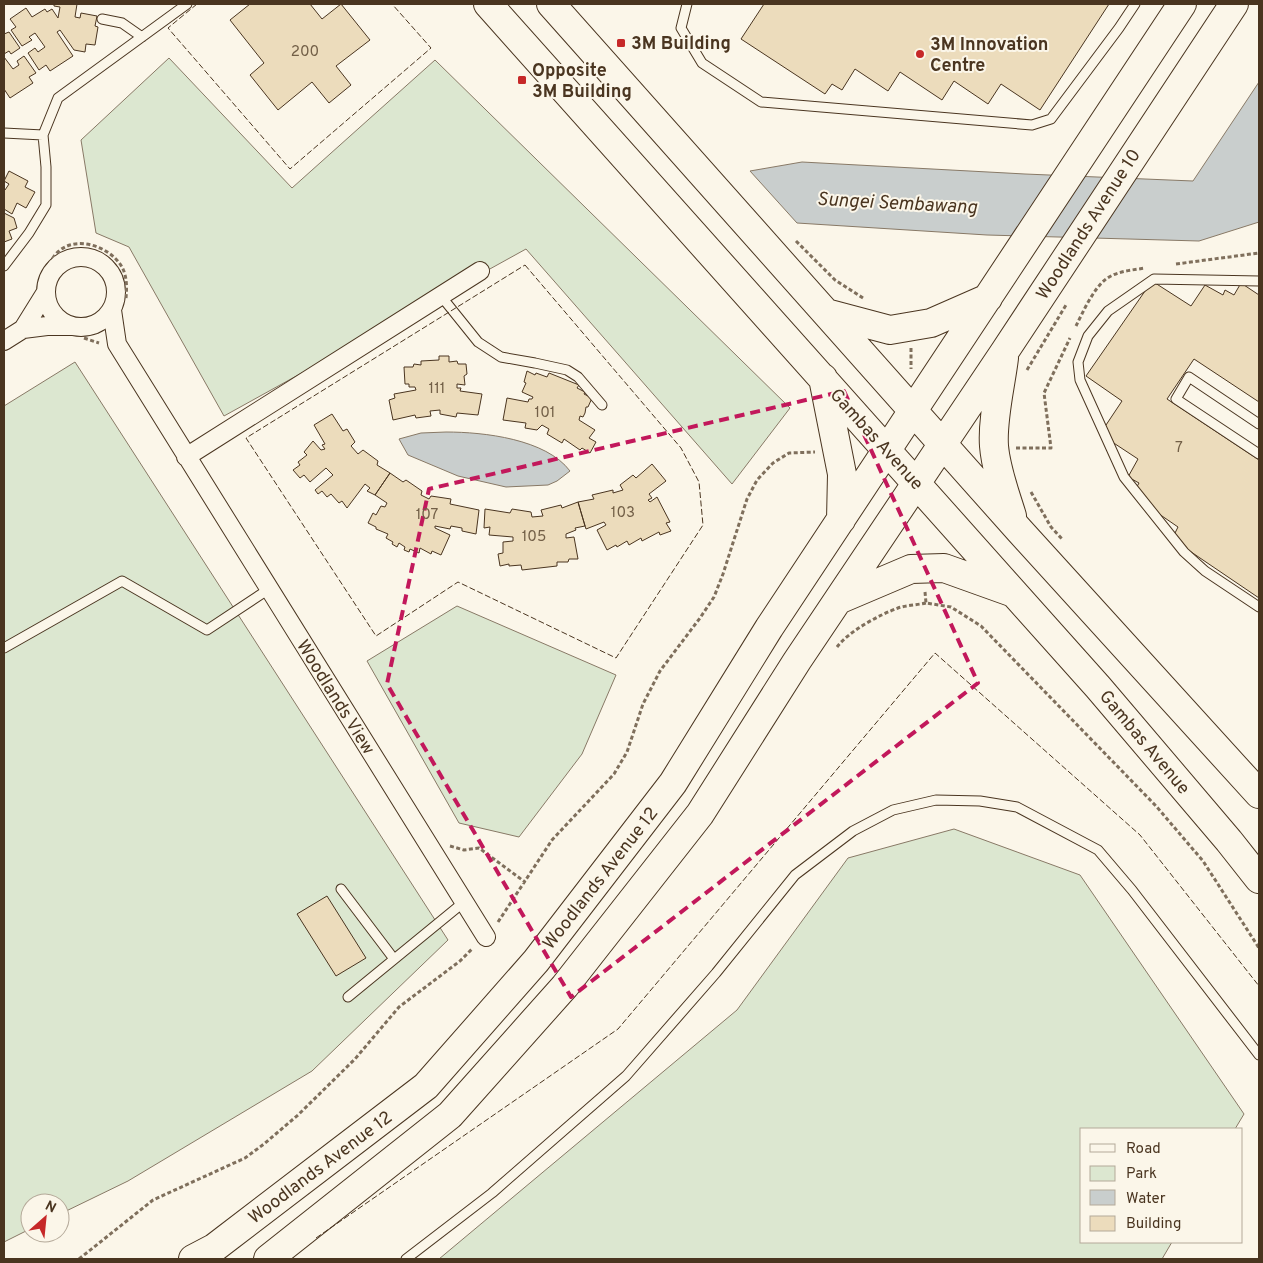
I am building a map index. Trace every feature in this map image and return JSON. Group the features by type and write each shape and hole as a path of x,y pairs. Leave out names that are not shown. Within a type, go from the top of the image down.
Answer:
{"main road":[{"name":"Gambas Avenue","path":"488,4 1098,686 1229,840 1259,879"},
{"path":"551,4 1015,526 1259,794"},
{"path":"914,412 1182,4"},
{"name":"Woodlands Avenue 10","path":"943,445 1234,4"},
{"path":"826,313 890,330 932,323 988,298"},
{"path":"1005,351 994,429 994,445 998,471 1015,526"},
{"path":"822,378 842,474 841,520"},
{"name":"Woodlands Avenue 12","path":"193,1259 214,1248 426,1086 536,961 673,782 769,628 914,412"},
{"path":"268,1259 450,1115 565,986 700,814 838,600 943,445"},
{"path":"838,600 911,569 944,568 1015,593"}],"street":[{"name":"Woodlands View","path":"22,330 46,292 49,277 55,269 64,262 79,257 104,265 115,284 116,296 112,310 117,344 486,936"},
{"path":"186,457 480,271"},
{"name":"Woodlands View","path":"46,292 52,312 61,321 82,326 117,344"},
{"path":"82,326 101,321 112,310"},
{"name":"Woodlands View","path":"4,341 22,330 47,326 82,326"}],"lane":[{"path":"4,266 29,233 46,205 46,167 43,135 58,98 188,4"},
{"path":"687,4 681,28 702,63 761,102 1032,125 1051,119 1135,4"},
{"path":"102,19 122,23 142,37"},
{"path":"4,132 43,135"},
{"path":"1259,281 1154,278 1108,311 1088,336 1078,362 1080,380 1124,477 1184,552 1205,572 1259,607"},
{"path":"441,296 478,342 501,357 567,370 578,377 602,405"},
{"path":"1259,424 1189,377 1176,399 1259,454"},
{"path":"4,648 122,582 207,630 269,589"},
{"path":"406,1259 492,1193 626,1076 716,973 795,875 853,830 893,810 936,800 980,801 1017,806 1098,850 1132,890 1259,1055"},
{"path":"341,889 394,960"},
{"path":"348,997 464,902"}],"path":[{"path":"79,1259 152,1200 245,1158 264,1144 298,1115 355,1058 399,1006 460,961 486,936 508,909 552,840 614,774 627,752 643,704 660,671 714,597 747,499 757,480 773,464 789,453 819,452"},
{"path":"924,569 926,603 951,607 981,626 1156,806 1203,861 1259,948"}],"highlighted area":[{"path":"844,391 978,683 571,997 387,684 429,489"}],"green space":[{"path":"169,58 292,188 435,60 790,408 732,484 526,249 224,416 129,247 96,233 81,140"},
{"path":"75,362 448,940 312,1071 128,1181 70,1209 70,1193 20,1193 20,1234 4,1242 4,406"},
{"path":"457,606 616,675 582,754 519,837 459,823 367,661"},
{"path":"954,829 1080,875 1244,1114 1236,1128 1080,1128 1080,1243 1171,1243 1162,1259 439,1259 737,1010 848,858"}],"water":[{"name":"Sungei Sembawang","path":"1259,82 1259,222 1199,241 987,235 797,223 750,171 802,162 1193,181"},
{"path":"446,432 496,436 530,445 546,451 570,471 548,485 506,487 458,476 408,455 399,439 421,433"}],"building":[{"path":"54,4 77,4 75,17 80,18 81,13 97,16 95,26 98,27 95,45 86,44 85,52 74,50 60,30 57,32 73,56 50,71 46,65 39,70 28,53 35,48 38,52 45,47 35,33 29,37 32,40 22,46 11,30 16,27 10,19 26,8 32,17 45,9 47,12 52,9 58,18 60,7 54,6"},
{"path":"250,4 310,4 322,19 341,4 370,40 336,66 351,85 329,103 312,82 278,110 250,75 264,63 230,20"},
{"name":"3M Innovation Centre","path":"764,4 1109,4 1040,110 1001,84 988,104 954,81 942,100 900,72 888,91 855,69 842,90 832,84 825,94 741,39"},
{"path":"9,32 20,48 11,54 9,51 4,54 4,34"},
{"path":"24,56 36,73 29,77 33,83 10,98 4,89 4,57 13,69 19,65 17,61"},
{"path":"9,171 28,181 25,187 35,192 26,208 17,203 12,214 4,209 4,190 9,184 4,181"},
{"path":"4,213 14,218 17,228 9,231 12,239 4,242"},
{"path":"1152,281 1191,306 1205,285 1223,295 1225,290 1234,295 1241,283 1259,295 1259,402 1194,359 1167,399 1259,460 1259,598 1172,539 1178,527 1146,505 1149,501 1134,492 1139,483 1128,477 1138,459 1100,434 1122,401 1086,376"},
{"path":"439,356 449,356 449,362 457,361 458,364 466,364 465,385 457,384 457,388 461,388 460,391 482,394 478,415 457,413 456,417 440,414 440,410 430,411 431,416 416,418 415,415 393,420 389,400 395,398 394,394 416,390 415,387 409,387 409,384 405,384 404,367 413,367 414,364 421,365 421,361 439,360"},
{"path":"527,371 535,375 536,373 547,377 549,373 579,385 577,388 592,398 588,407 586,407 583,417 580,416 579,420 595,430 589,438 596,442 590,453 582,448 580,450 564,439 562,443 547,434 549,429 542,425 537,430 525,428 526,423 503,420 507,398 528,402 533,397 522,392 526,383 524,382"},
{"path":"332,414 343,431 347,429 355,442 351,446 358,454 363,450 378,461 377,465 390,473 375,495 367,491 370,488 365,484 347,508 342,501 339,503 331,494 327,497 322,491 318,494 315,490 333,475 326,468 310,482 304,475 300,478 293,470 300,465 298,462 307,455 304,452 313,441 321,450 325,449 322,445 325,444 314,425"},
{"path":"652,464 666,481 649,494 652,498 648,500 650,502 657,497 670,522 666,523 671,531 660,535 659,532 642,541 641,538 629,545 627,541 607,550 597,530 606,525 604,522 586,529 578,502 594,499 592,495 613,490 613,493 623,490 620,485 633,475 636,478"},
{"path":"390,473 403,482 406,480 422,491 421,495 429,499 431,496 451,499 450,504 479,510 476,534 462,531 462,528 451,526 450,529 435,526 435,528 450,535 441,555 432,551 431,554 420,548 419,553 410,549 409,552 404,550 405,547 399,543 397,547 392,544 393,542 386,538 388,534 368,523 373,513 376,515 381,506 385,507 387,503 375,495"},
{"path":"578,502 585,526 575,528 576,530 566,534 566,538 574,537 578,559 569,559 568,562 557,562 557,566 522,570 521,565 509,566 509,564 500,566 498,554 503,553 503,542 513,541 513,537 489,535 490,527 484,528 485,509 510,513 512,509 531,512 532,517 543,516 541,510 561,505 562,508"},
{"path":"327,896 366,958 336,976 297,914"}],"fence":[{"path":"197,4 168,28 290,169 431,48 392,4"},
{"path":"525,265 681,448 699,482 703,525 616,658 458,582 376,636 246,438 525,265"},
{"path":"316,1238 618,1029 935,653 1140,835 1259,986"}],"place":[{"name":"3M Building","path":"621,43"},
{"name":"3M Innovation Centre","path":"920,54"},
{"name":"Opposite 3M Building","path":"522,80"}]}
